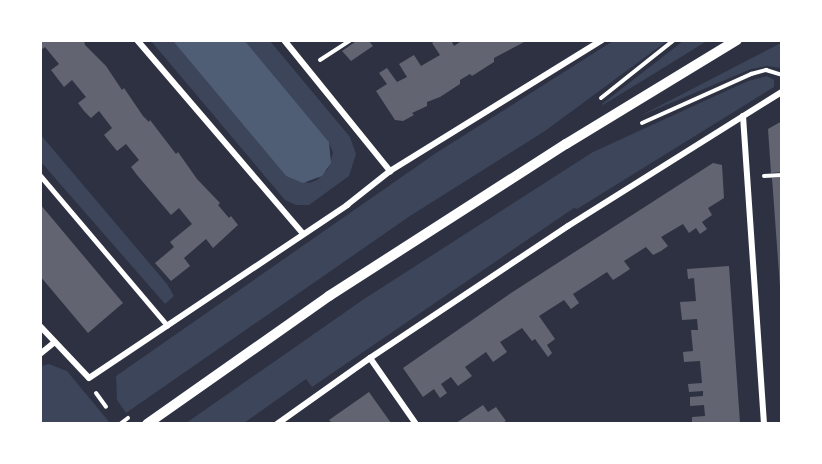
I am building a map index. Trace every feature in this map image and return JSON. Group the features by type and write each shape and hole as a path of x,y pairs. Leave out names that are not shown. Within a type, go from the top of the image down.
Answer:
{"street":[{"path":"137,40 303,234"},
{"path":"284,40 390,171"},
{"path":"40,326 89,378 303,234 390,171 602,40"},
{"path":"147,423 339,289 566,144 737,40"},
{"path":"277,423 568,226 782,92"},
{"path":"742,116 764,423"},
{"path":"40,354 55,342"},
{"path":"370,358 416,423"}],"lane":[{"path":"40,175 167,326"}],"path":[{"path":"307,69 351,40"},
{"path":"634,127 751,74 766,70 782,75"}],"shaded area":[{"path":"151,41 173,41 286,176 309,183 317,180 328,169 333,153 329,142 245,41 270,41 350,137 356,154 349,176 309,205 296,205 285,200"},
{"path":"173,41 245,41 329,142 331,163 322,176 303,183 286,176"},
{"path":"613,41 667,41 545,131 410,216 126,413 117,400 116,376 436,153"},
{"path":"683,41 707,41 602,104"},
{"path":"781,43 781,68 767,66 751,69 640,116"},
{"path":"767,76 774,80 774,87 577,209 574,208 312,387 306,379 244,423 186,423 364,299 593,152 748,81"},
{"path":"40,134 167,284 174,296 165,304 41,162"},
{"path":"49,364 67,371 110,423 41,423 41,366"}],"building":[{"path":"40,40 84,40 85,45 106,66 122,90 124,88 143,116 149,122 150,120 176,154 178,152 197,179 220,203 218,205 238,225 213,248 206,239 184,258 190,266 171,281 155,263 174,247 170,242 192,224 179,208 171,215 137,175 131,167 139,160 126,144 117,151 104,135 112,128 99,111 91,118 84,111 78,103 86,97 72,80 64,87 51,70 59,64 45,47 40,51"},
{"path":"358,40 368,40 373,46 351,61 342,51"},
{"path":"437,40 451,40 454,46 463,40 528,40 494,58 494,62 472,76 470,74 460,80 460,84 440,97 427,102 427,106 412,113 414,115 403,121 395,120 376,91 387,84 379,73 387,68 397,82 407,77 399,64 414,55 421,66 440,55 432,43"},
{"path":"782,121 782,172 771,173 768,129"},
{"path":"713,163 722,165 724,198 708,208 712,215 702,222 707,229 700,234 696,228 689,233 683,224 661,237 668,246 661,251 653,255 646,247 624,261 630,269 621,275 613,280 607,272 573,294 579,303 571,309 564,300 539,316 555,339 547,345 552,353 548,357 535,339 532,341 522,328 500,342 507,352 493,362 486,352 465,367 472,376 458,386 451,377 441,384 447,393 440,398 434,389 423,397 403,368 511,293"},
{"path":"782,177 782,287 780,287 772,178"},
{"path":"40,204 123,303 88,333 40,276"},
{"path":"729,266 740,423 692,423 692,417 705,416 704,405 690,406 690,397 703,396 703,391 689,392 688,384 702,383 700,361 684,362 683,352 693,351 691,330 698,330 697,319 682,320 680,302 696,301 694,278 688,279 687,269"},
{"path":"369,392 391,423 332,423 329,420"},
{"path":"483,405 488,412 496,407 506,421 502,423 456,423"}]}
